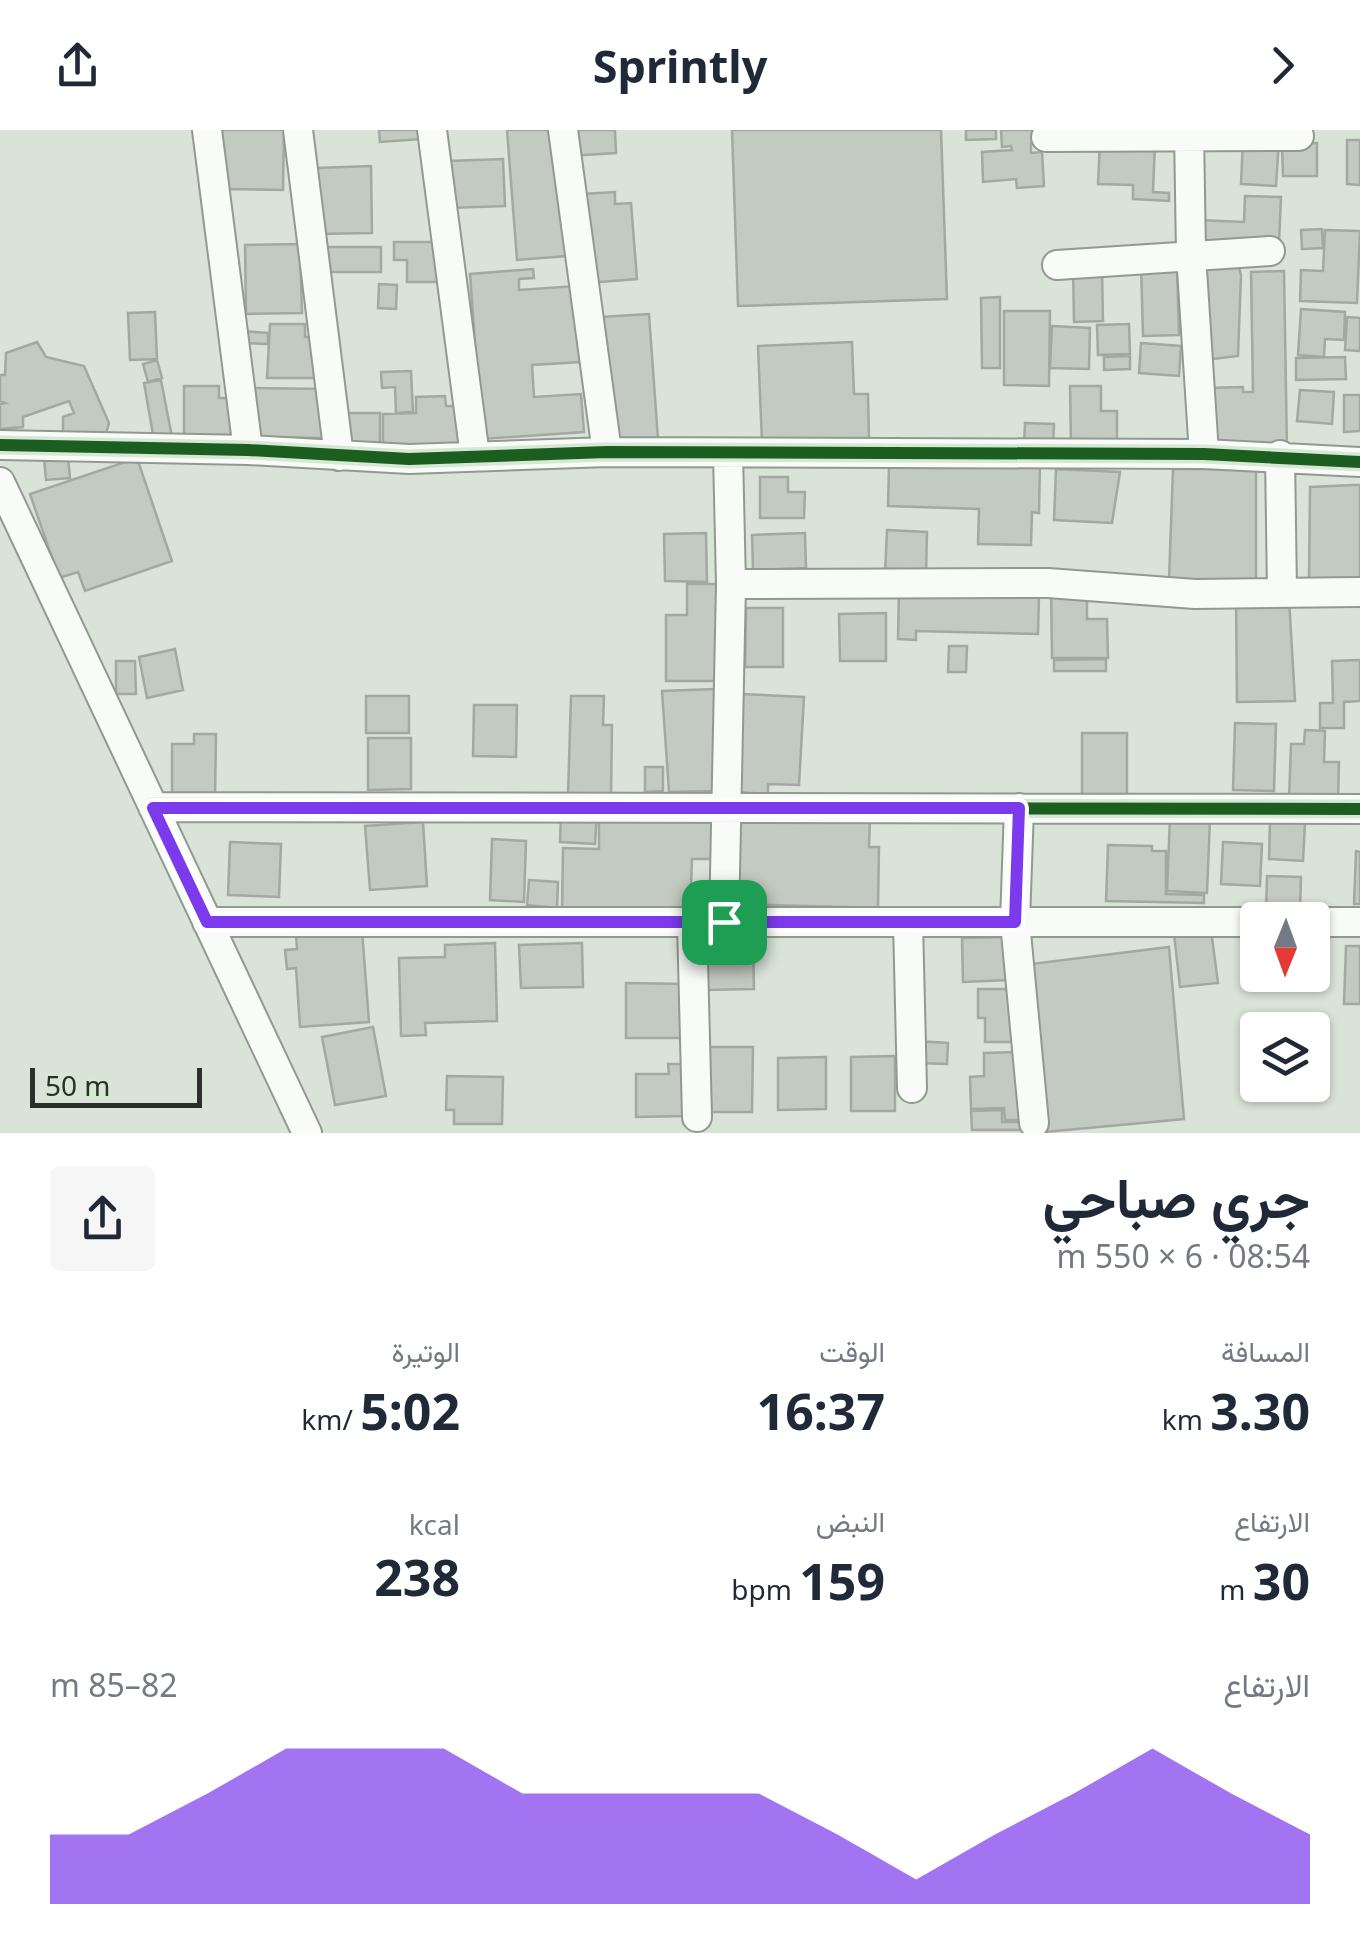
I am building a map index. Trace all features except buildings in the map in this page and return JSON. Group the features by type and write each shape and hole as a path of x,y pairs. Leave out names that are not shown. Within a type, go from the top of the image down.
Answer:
{"street":[{"path":"207,130 248,450"},
{"path":"298,130 339,456"},
{"path":"432,130 475,456"},
{"path":"563,130 607,452"},
{"path":"1188,133 1190,254 1204,454"},
{"path":"1046,137 1188,133 1299,136"},
{"path":"1057,265 1270,250"},
{"path":"0,445 248,450 409,460 607,452 1204,454 1360,462"},
{"path":"724,922 731,584 728,454"},
{"path":"1280,456 1282,592"},
{"path":"0,482 307,1133"},
{"path":"731,584 1048,583 1196,594 1360,592"},
{"path":"153,808 1360,809"},
{"path":"1019,808 1015,922 1034,1123"},
{"path":"207,922 1240,922"},
{"path":"692,922 697,1117"},
{"path":"908,922 912,1088"},
{"path":"1330,922 1360,922"}],"cycle path":[{"path":"0,445 248,450 409,459 607,452 1204,454 1360,462"},
{"path":"153,807 1360,809"}],"route":[{"path":"153,808 1019,808 1015,922 724,922 207,922 153,808"}]}
